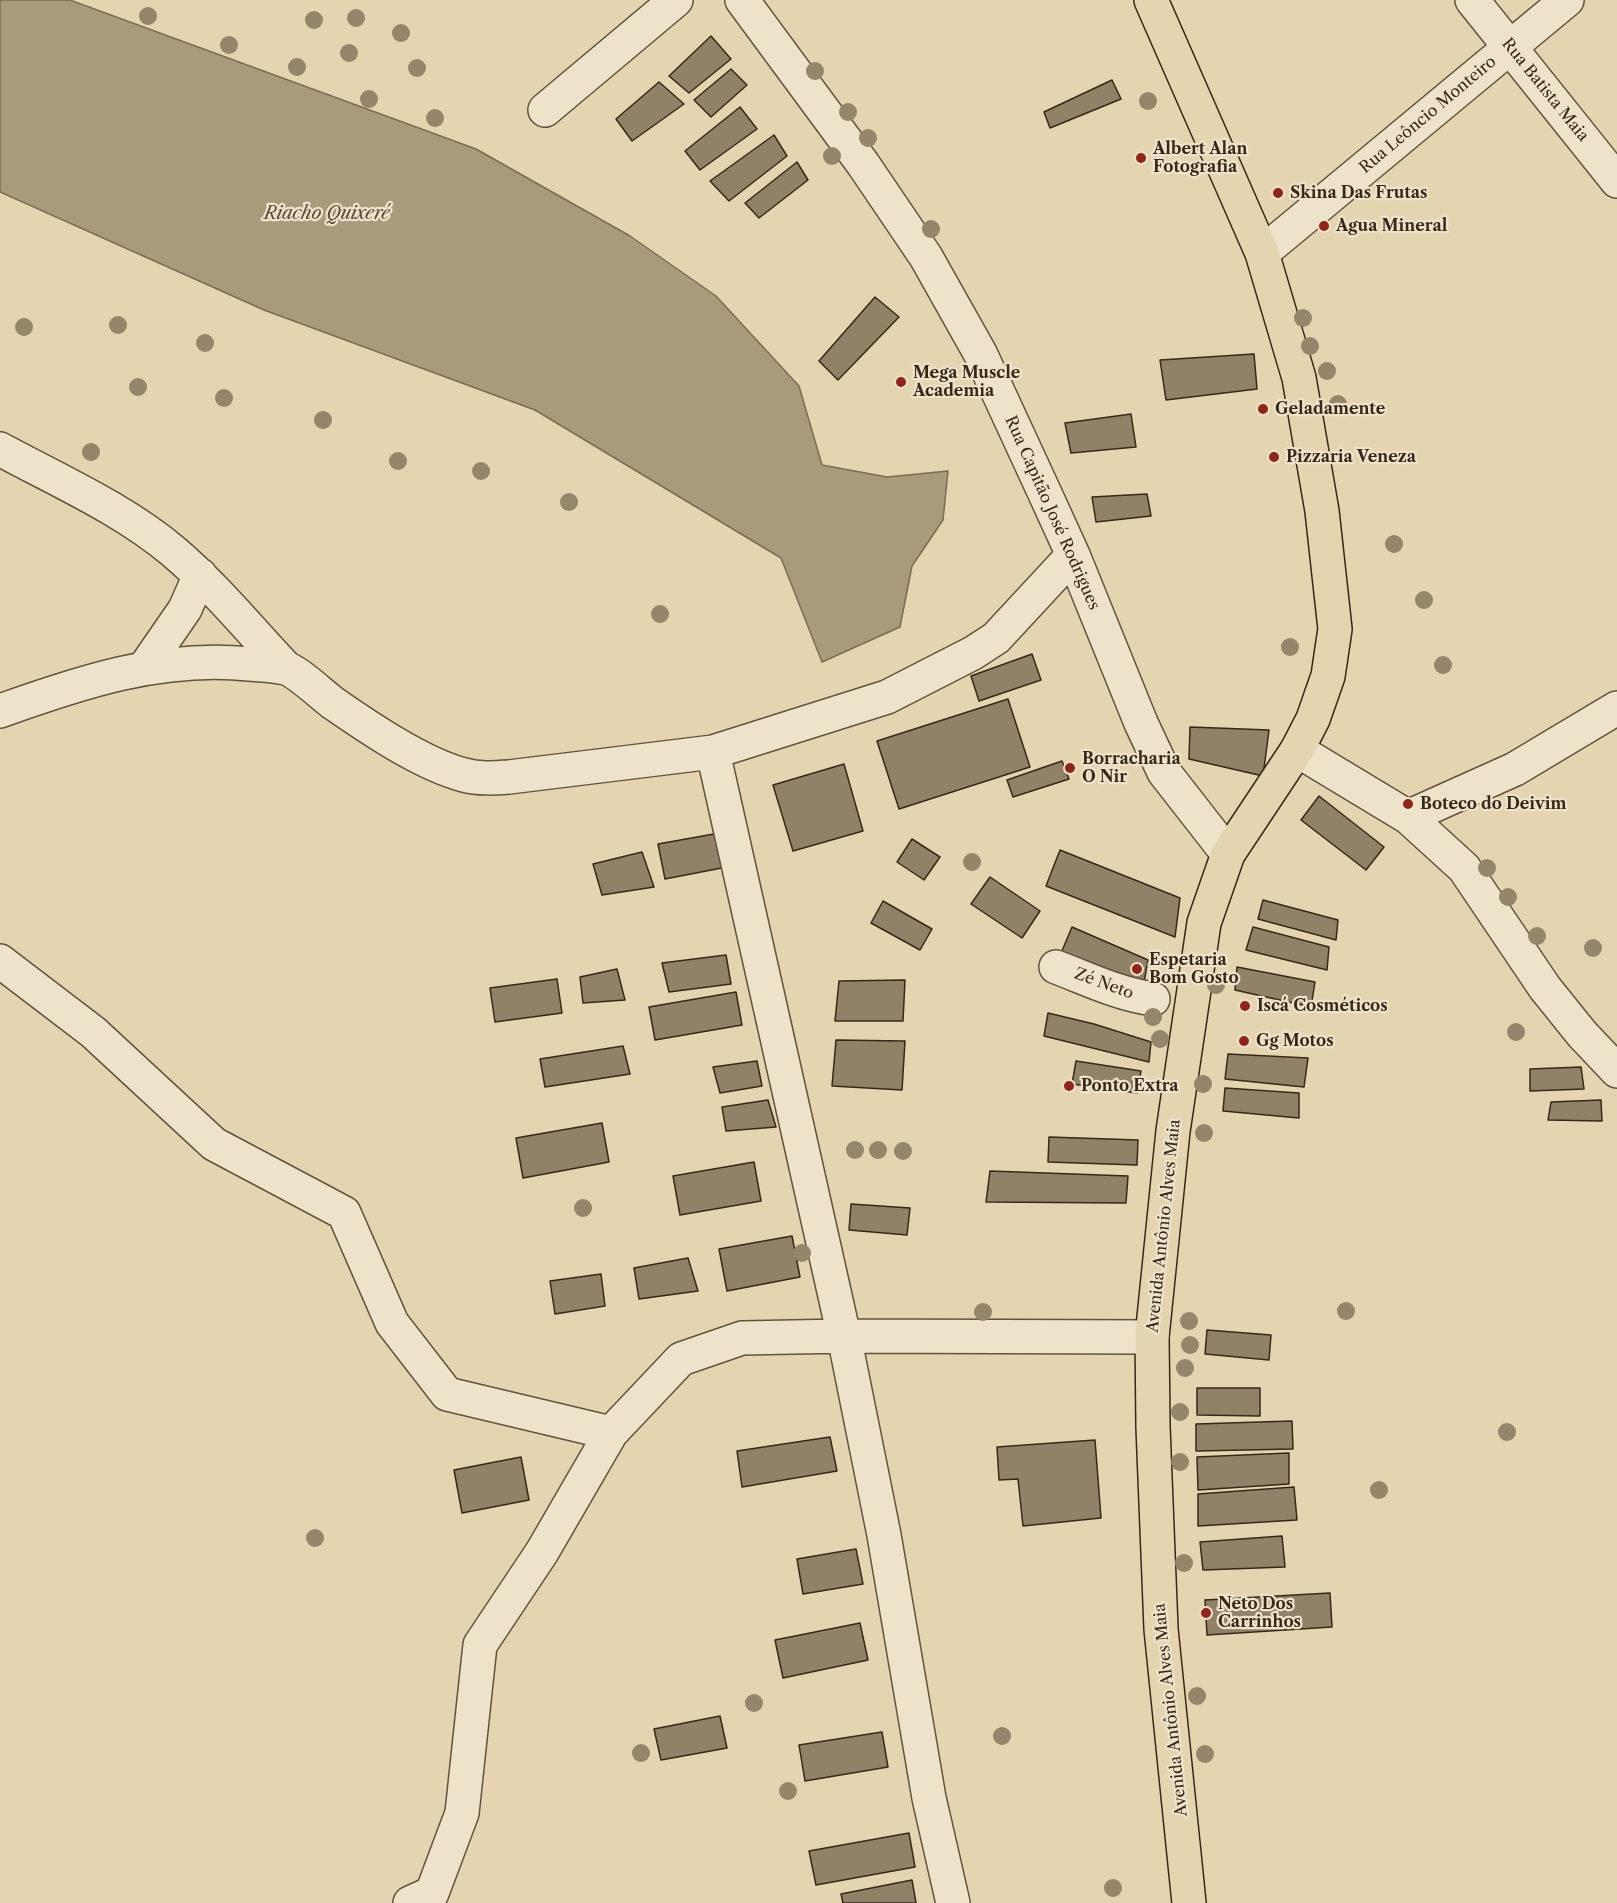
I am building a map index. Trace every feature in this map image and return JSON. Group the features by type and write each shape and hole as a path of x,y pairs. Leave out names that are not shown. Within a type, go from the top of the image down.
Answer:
{"main road":[{"name":"Avenida Antônio Alves Maia","path":"1151,0 1262,253 1299,378 1322,511 1335,629 1328,676 1313,718 1298,750 1228,855 1204,923 1173,1131 1152,1337 1153,1427 1161,1629 1189,1903"}],"street":[{"path":"545,110 676,0"},
{"name":"Rua Capitão José Rodrigues","path":"742,0 862,164 926,257 980,353 1073,555 1141,723 1164,772 1228,855"},
{"name":"Rua Batista Maia","path":"1472,0 1617,181"},
{"name":"Rua Leôncio Monteiro","path":"1262,253 1567,0"},
{"path":"0,449 133,522 174,552 200,575 286,668 389,740 441,767 464,775 487,779 712,752 887,698 973,653 996,638 1073,555"},
{"path":"145,667 184,609 200,575"},
{"path":"0,711 53,692 145,667 195,661 286,668"},
{"path":"1408,817 1515,769 1617,708"},
{"path":"1298,750 1408,817 1464,868 1545,988 1582,1034 1617,1071"},
{"path":"712,752 844,1336 884,1535 929,1798 953,1903"},
{"path":"0,961 93,1032 214,1144 344,1213 392,1323 447,1394 611,1432"},
{"name":"Zé Neto","path":"1056,967 1133,996 1153,999"},
{"path":"410,1903 432,1893 462,1813 480,1645 542,1552 611,1432 681,1359 742,1338 1152,1337"}],"water":[{"name":"Riacho Quixeré","path":"0,0 70,0 476,149 630,236 716,296 799,386 822,465 887,477 948,471 943,520 912,566 900,627 822,662 781,558 535,410 264,310 0,192"}],"building":[{"path":"711,36 731,59 689,93 669,76"},
{"path":"731,69 747,85 711,117 694,100"},
{"path":"1112,80 1121,99 1050,128 1044,112"},
{"path":"659,82 684,104 632,141 616,119"},
{"path":"740,107 757,129 700,170 685,151"},
{"path":"774,135 787,156 729,201 710,181"},
{"path":"797,162 808,180 759,218 745,203"},
{"path":"875,297 899,317 838,380 819,361"},
{"path":"1254,354 1257,389 1166,400 1160,360"},
{"path":"1131,414 1136,447 1071,453 1065,423"},
{"path":"1147,494 1151,516 1096,522 1092,497"},
{"path":"1032,654 1041,680 979,701 971,676"},
{"path":"1008,699 1030,767 899,809 877,741"},
{"path":"1190,727 1269,730 1263,776 1189,759"},
{"path":"1062,761 1069,779 1013,797 1007,780"},
{"path":"844,764 863,831 793,851 773,785"},
{"path":"1319,796 1384,847 1366,870 1301,820"},
{"path":"725,832 732,866 665,879 658,844"},
{"path":"912,839 940,857 924,880 897,862"},
{"path":"1060,850 1180,898 1175,937 1046,886"},
{"path":"642,852 654,887 602,895 593,864"},
{"path":"990,877 1040,911 1022,938 971,904"},
{"path":"1263,900 1338,920 1336,940 1258,919"},
{"path":"883,901 932,929 920,950 871,923"},
{"path":"1072,927 1148,960 1142,994 1059,958"},
{"path":"1253,927 1329,947 1327,970 1246,950"},
{"path":"726,955 731,984 669,992 662,963"},
{"path":"1237,967 1315,982 1311,1007 1235,990"},
{"path":"617,969 625,1000 583,1003 580,977"},
{"path":"557,979 562,1013 495,1022 490,988"},
{"path":"905,980 903,1021 835,1021 839,981"},
{"path":"736,992 742,1025 655,1040 649,1007"},
{"path":"1048,1013 1094,1024 1151,1042 1149,1062 1044,1036"},
{"path":"836,1040 905,1041 902,1090 832,1086"},
{"path":"623,1046 630,1074 545,1087 540,1059"},
{"path":"1228,1054 1308,1058 1304,1087 1225,1079"},
{"path":"757,1061 762,1086 720,1093 713,1067"},
{"path":"1076,1061 1141,1071 1137,1093 1072,1084"},
{"path":"1581,1067 1584,1089 1530,1091 1530,1069"},
{"path":"1225,1088 1299,1093 1299,1118 1223,1111"},
{"path":"768,1100 776,1127 726,1131 722,1107"},
{"path":"1601,1100 1602,1121 1548,1120 1551,1102"},
{"path":"602,1123 609,1162 523,1178 516,1138"},
{"path":"1049,1137 1138,1140 1137,1165 1048,1162"},
{"path":"754,1162 761,1201 680,1215 673,1176"},
{"path":"990,1171 1128,1176 1126,1203 986,1202"},
{"path":"851,1204 910,1208 907,1235 849,1230"},
{"path":"792,1236 800,1277 727,1291 719,1249"},
{"path":"688,1258 698,1291 639,1299 634,1268"},
{"path":"601,1274 605,1306 555,1314 550,1281"},
{"path":"1207,1330 1271,1335 1269,1360 1205,1354"},
{"path":"1197,1388 1260,1388 1260,1416 1197,1415"},
{"path":"1292,1421 1293,1449 1196,1451 1196,1424"},
{"path":"830,1437 837,1471 742,1487 737,1451"},
{"path":"1095,1440 1101,1518 1023,1526 1018,1479 999,1480 997,1447"},
{"path":"1289,1453 1289,1484 1198,1490 1197,1457"},
{"path":"521,1457 529,1500 462,1513 454,1470"},
{"path":"1294,1487 1297,1520 1198,1526 1198,1494"},
{"path":"1282,1536 1285,1567 1203,1570 1200,1542"},
{"path":"856,1549 863,1584 803,1594 797,1559"},
{"path":"1330,1593 1332,1627 1207,1635 1205,1600"},
{"path":"860,1623 868,1660 783,1678 775,1640"},
{"path":"720,1716 727,1748 661,1760 654,1729"},
{"path":"882,1732 888,1767 805,1781 799,1745"},
{"path":"909,1833 915,1867 816,1885 809,1851"},
{"path":"912,1880 916,1903 843,1903 841,1894"}],"place":[{"name":"Albert Alan Fotografia","path":"1141,158"},
{"name":"Skina Das Frutas","path":"1278,193"},
{"name":"Agua Mineral","path":"1324,226"},
{"name":"Mega Muscle Academia","path":"901,382"},
{"name":"Geladamente","path":"1263,409"},
{"name":"Pizzaria Veneza","path":"1274,457"},
{"name":"Borracharia O Nir","path":"1070,768"},
{"name":"Boteco do Deivim","path":"1408,804"},
{"name":"Espetaria Bom Gosto","path":"1137,969"},
{"name":"Iscá Cosméticos","path":"1245,1006"},
{"name":"Gg Motos","path":"1244,1041"},
{"name":"Ponto Extra","path":"1069,1086"},
{"name":"Neto Dos Carrinhos","path":"1206,1613"}]}
